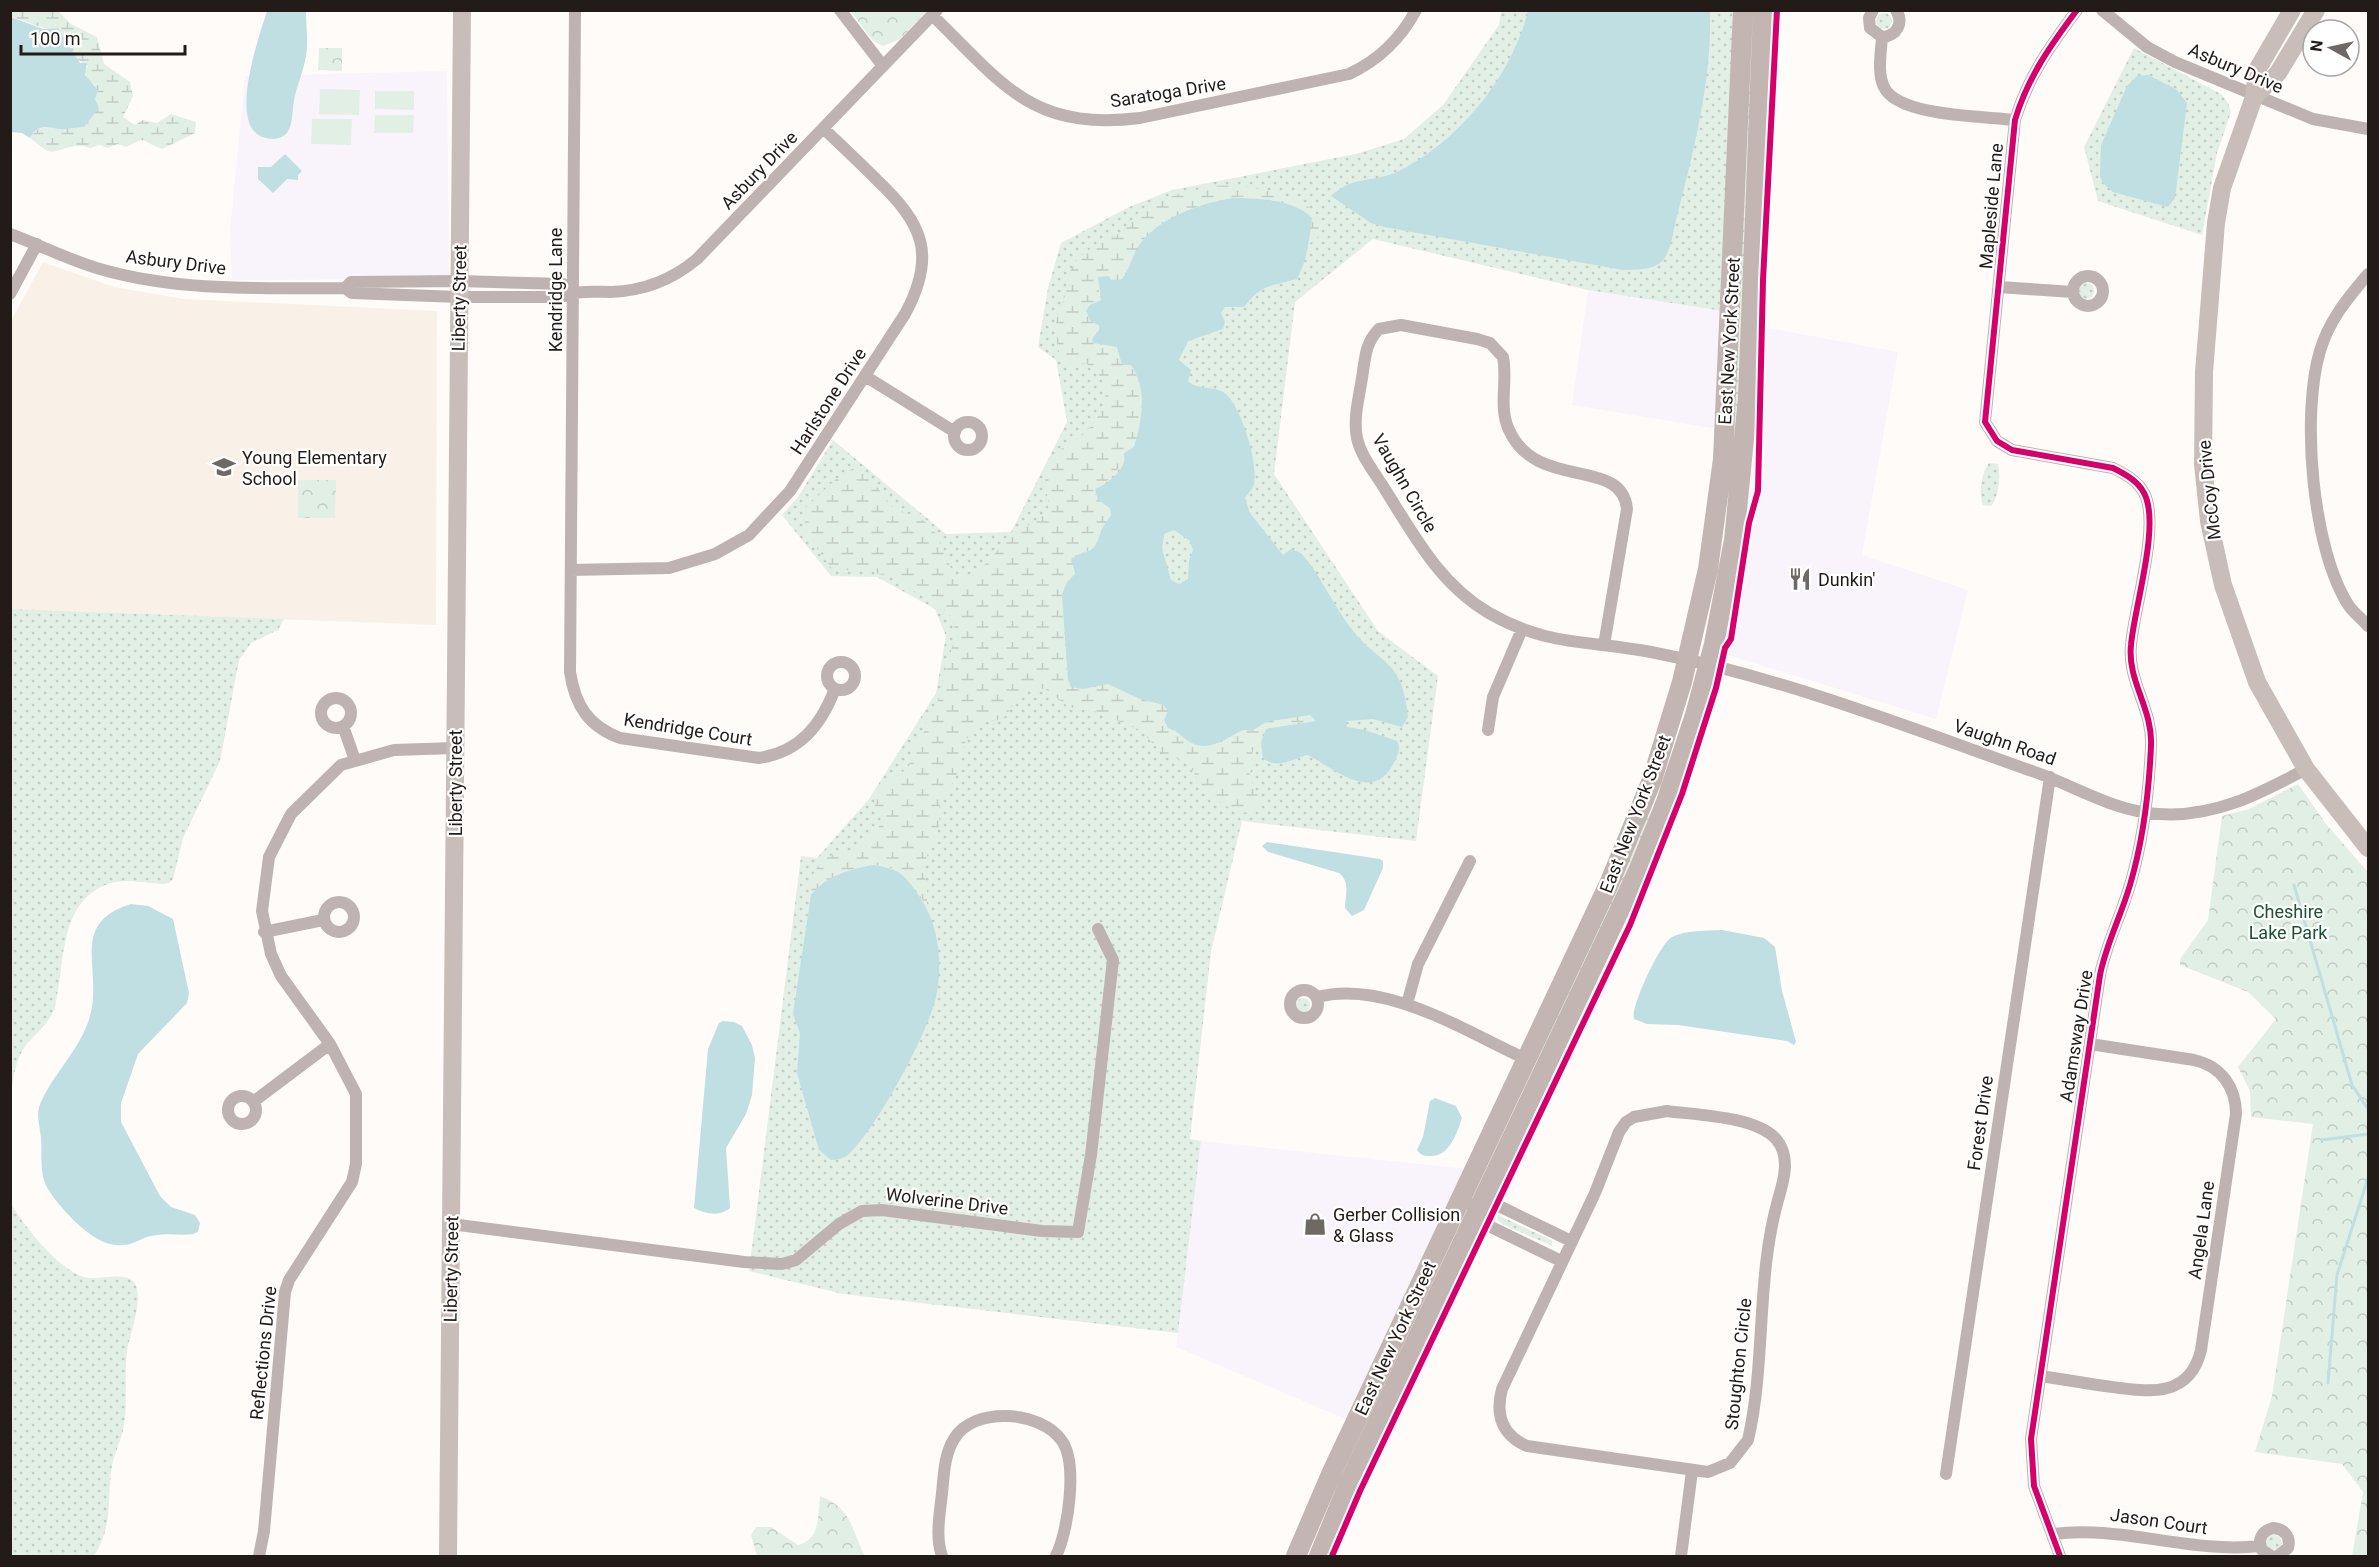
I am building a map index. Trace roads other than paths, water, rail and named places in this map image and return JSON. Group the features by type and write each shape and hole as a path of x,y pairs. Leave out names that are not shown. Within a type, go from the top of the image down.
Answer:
{"main road":[{"name":"East New York Street","path":"1296,1557 1327,1482 1632,832 1656,769 1688,661 1708,569 1723,459 1743,10"},
{"name":"East New York Street","path":"1319,1557 1349,1483 1639,869 1675,777 1708,665 1729,572 1744,456 1763,10"}],"street":[{"name":"Liberty Street","path":"448,1557 462,10"},
{"name":"Kendridge Lane","path":"571,570 575,10"},
{"path":"840,10 882,66"},
{"name":"Saratoga Drive","path":"935,13 998,79 1024,100 1055,114 1109,121 1151,115 1349,74 1379,58 1401,35 1416,10"},
{"path":"1873,10 1869,18 1870,28 1882,37 1892,35 1899,27 1896,10"},
{"name":"Mapleside Lane","path":"1985,422 2015,120 2022,97 2039,61 2077,10"},
{"name":"Asbury Drive","path":"2102,10 2157,53 2254,97 2313,119 2368,129"},
{"name":"McCoy Drive","path":"2292,10 2258,70 2254,97 2228,168 2216,223 2204,372 2203,464 2212,532 2223,585 2258,682 2306,769 2368,848"},
{"name":"McCoy Drive","path":"2254,97 2278,73 2316,10"},
{"name":"Asbury Drive","path":"10,234 100,269 174,284 227,288 345,288 352,293 459,289 561,297 573,292 614,292 638,288 658,282 687,268 935,13"},
{"path":"1882,37 1882,80 1885,88 1896,100 1917,109 2015,120"},
{"name":"Harlstone Drive","path":"571,570 669,568 715,554 749,535 782,503 866,376 914,297 923,268 924,251 915,223 903,206 824,129"},
{"path":"10,294 37,244"},
{"path":"2368,274 2342,305 2320,351 2314,376 2311,426 2314,479 2331,565 2350,607 2368,626"},
{"path":"1999,287 2073,292"},
{"name":"Vaughn Circle","path":"1604,645 1627,509 1622,491 1608,480 1565,472 1538,462 1517,444 1504,414 1503,357 1490,344 1401,325 1379,329 1371,337 1364,360 1356,422 1361,451 1437,569 1487,611 1521,629 1567,642 1653,652 1688,661"},
{"path":"866,376 955,432"},
{"name":"Adamsway Drive","path":"1985,422 1996,441 2012,450 2113,468 2132,479 2145,494 2150,526 2131,646 2133,674 2148,710 2152,730 2144,813 2130,884 2103,962 2040,1376 2030,1459 2034,1486 2060,1557"},
{"name":"Kendridge Court","path":"571,570 572,685 585,717 609,734 633,741 749,757 769,756 794,748 807,737 825,713 835,689"},
{"path":"1488,730 1493,697 1521,629"},
{"name":"Vaughn Road","path":"1688,661 1765,678 2050,777 2097,797 2144,813 2174,814 2226,807 2257,795 2306,769"},
{"path":"344,726 355,760"},
{"name":"Reflections Drive","path":"259,1557 264,1531 285,1292 299,1262 349,1189 356,1164 356,1094 330,1044 281,976 264,933 262,911 264,878 269,857 282,828 302,800 341,765 394,750 455,748"},
{"name":"Forest Drive","path":"1946,1474 2050,777"},
{"path":"1407,1004 1418,964 1470,861"},
{"path":"264,933 323,920"},
{"name":"Wolverine Drive","path":"451,1224 744,1262 782,1264 796,1260 839,1224 862,1211 882,1210 1042,1231 1078,1232 1091,1155 1113,960 1098,929"},
{"path":"1317,997 1353,994 1407,1004 1526,1059"},
{"path":"254,1102 330,1044"},
{"name":"Angela Lane","path":"2040,1376 2154,1392 2182,1382 2194,1368 2201,1350 2236,1107 2228,1080 2208,1064 2194,1060 2090,1044"},
{"name":"Stoughton Circle","path":"1667,1111 1735,1121 1769,1133 1783,1150 1785,1176 1769,1242 1748,1440 1739,1455 1720,1469 1692,1471 1540,1449 1518,1442 1508,1434 1500,1415 1502,1389 1571,1241 1595,1193 1619,1132 1626,1122 1634,1117 1667,1111"},
{"path":"1460,1200 1479,1208 1501,1207 1571,1241"},
{"path":"1479,1208 1487,1225 1561,1261"},
{"path":"942,1557 939,1524 949,1448 963,1428 974,1421 1000,1417 1041,1423 1053,1430 1068,1452 1071,1478 1063,1537 1056,1557"},
{"path":"1681,1557 1692,1471"},
{"path":"2271,1557 2265,1554 2260,1546 2264,1532 2273,1528 2283,1530 2289,1543 2286,1552 2278,1557"},
{"name":"Jason Court","path":"2053,1534 2087,1531 2225,1548 2260,1546"}],"water":[{"path":"267,11 306,11 306,55 290,126 285,135 275,139 266,138 254,131 248,118 246,100 253,59"},
{"path":"1528,11 1710,11 1705,88 1695,140 1670,245 1666,256 1659,264 1645,269 1623,270 1384,227 1371,223 1331,196 1347,185 1399,171 1421,158 1462,124 1480,104 1510,59"},
{"path":"11,17 43,29 58,28 80,63 87,63 85,75 98,90 95,99 99,108 84,127 39,128 30,138 22,133 11,132"},
{"path":"2148,75 2176,89 2187,103 2175,198 2168,207 2113,192 2103,183 2100,176 2101,145 2127,86 2137,76"},
{"path":"285,154 302,171 298,175 298,180 287,179 273,193 258,179 258,167 271,167"},
{"path":"1232,198 1252,198 1285,203 1305,212 1312,218 1306,256 1297,279 1262,289 1244,307 1225,307 1221,313 1225,322 1223,329 1188,341 1179,360 1191,370 1188,381 1196,386 1223,392 1236,408 1252,451 1254,466 1253,487 1245,498 1250,513 1283,555 1291,549 1301,553 1350,627 1388,664 1401,683 1408,717 1402,727 1373,719 1346,721 1347,727 1365,730 1397,741 1399,752 1391,768 1382,778 1372,782 1361,782 1349,778 1307,755 1280,763 1263,758 1261,742 1266,729 1316,721 1310,715 1266,722 1252,731 1243,730 1217,743 1195,745 1168,728 1164,720 1168,711 1164,705 1140,699 1108,684 1083,689 1071,687 1068,680 1062,595 1067,582 1075,574 1072,560 1076,555 1093,548 1111,515 1110,508 1098,500 1095,489 1116,475 1124,462 1124,453 1134,447 1142,405 1140,385 1131,365 1122,365 1117,347 1093,343 1092,339 1099,330 1099,325 1091,322 1086,311 1090,305 1101,300 1098,277 1109,276 1111,280 1121,280 1138,247 1156,228 1167,220 1193,208","holes":["1174,530 1190,541 1193,550 1189,561 1188,579 1179,584 1171,580 1162,549 1164,534"]},
{"path":"1267,842 1380,859 1383,861 1383,868 1364,910 1352,916 1345,908 1346,885 1339,873 1268,852 1262,846"},
{"path":"873,865 889,868 900,874 909,882 926,907 938,944 938,984 936,997 923,1033 888,1101 851,1152 842,1158 831,1160 819,1150 797,1073 800,1033 793,1014 811,895 817,888 839,874"},
{"path":"131,904 148,906 173,919 189,993 187,1003 138,1054 121,1103 121,1122 160,1196 171,1207 195,1215 200,1223 198,1232 193,1234 157,1235 130,1244 118,1245 102,1241 82,1228 49,1191 42,1172 38,1116 39,1106 47,1090 77,1045 89,1020 93,991 92,946 95,933 101,921 113,912"},
{"path":"1722,930 1764,938 1775,947 1782,991 1796,1042 1794,1045 1787,1041 1678,1025 1647,1024 1634,1019 1641,990 1660,951 1667,942 1672,937 1683,933"},
{"path":"734,1022 742,1026 752,1045 755,1058 752,1095 746,1114 726,1148 730,1208 722,1213 712,1214 694,1208 708,1049 719,1023"},
{"path":"1435,1098 1456,1106 1462,1118 1455,1137 1447,1149 1436,1156 1425,1156 1417,1150 1423,1137 1430,1101"}],"waterway":[{"path":"2294,885 2352,1085 2368,1109"},
{"path":"2322,1140 2368,1134"},
{"path":"2328,1383 2337,1275 2368,1178"}],"place":[{"name":"Young Elementary School","path":"224,467"},
{"name":"Dunkin'","path":"1800,579"},
{"name":"Gerber Collision & Glass","path":"1315,1224"}],"park label":[{"name":"Cheshire Lake Park","path":"2288,921"}]}
